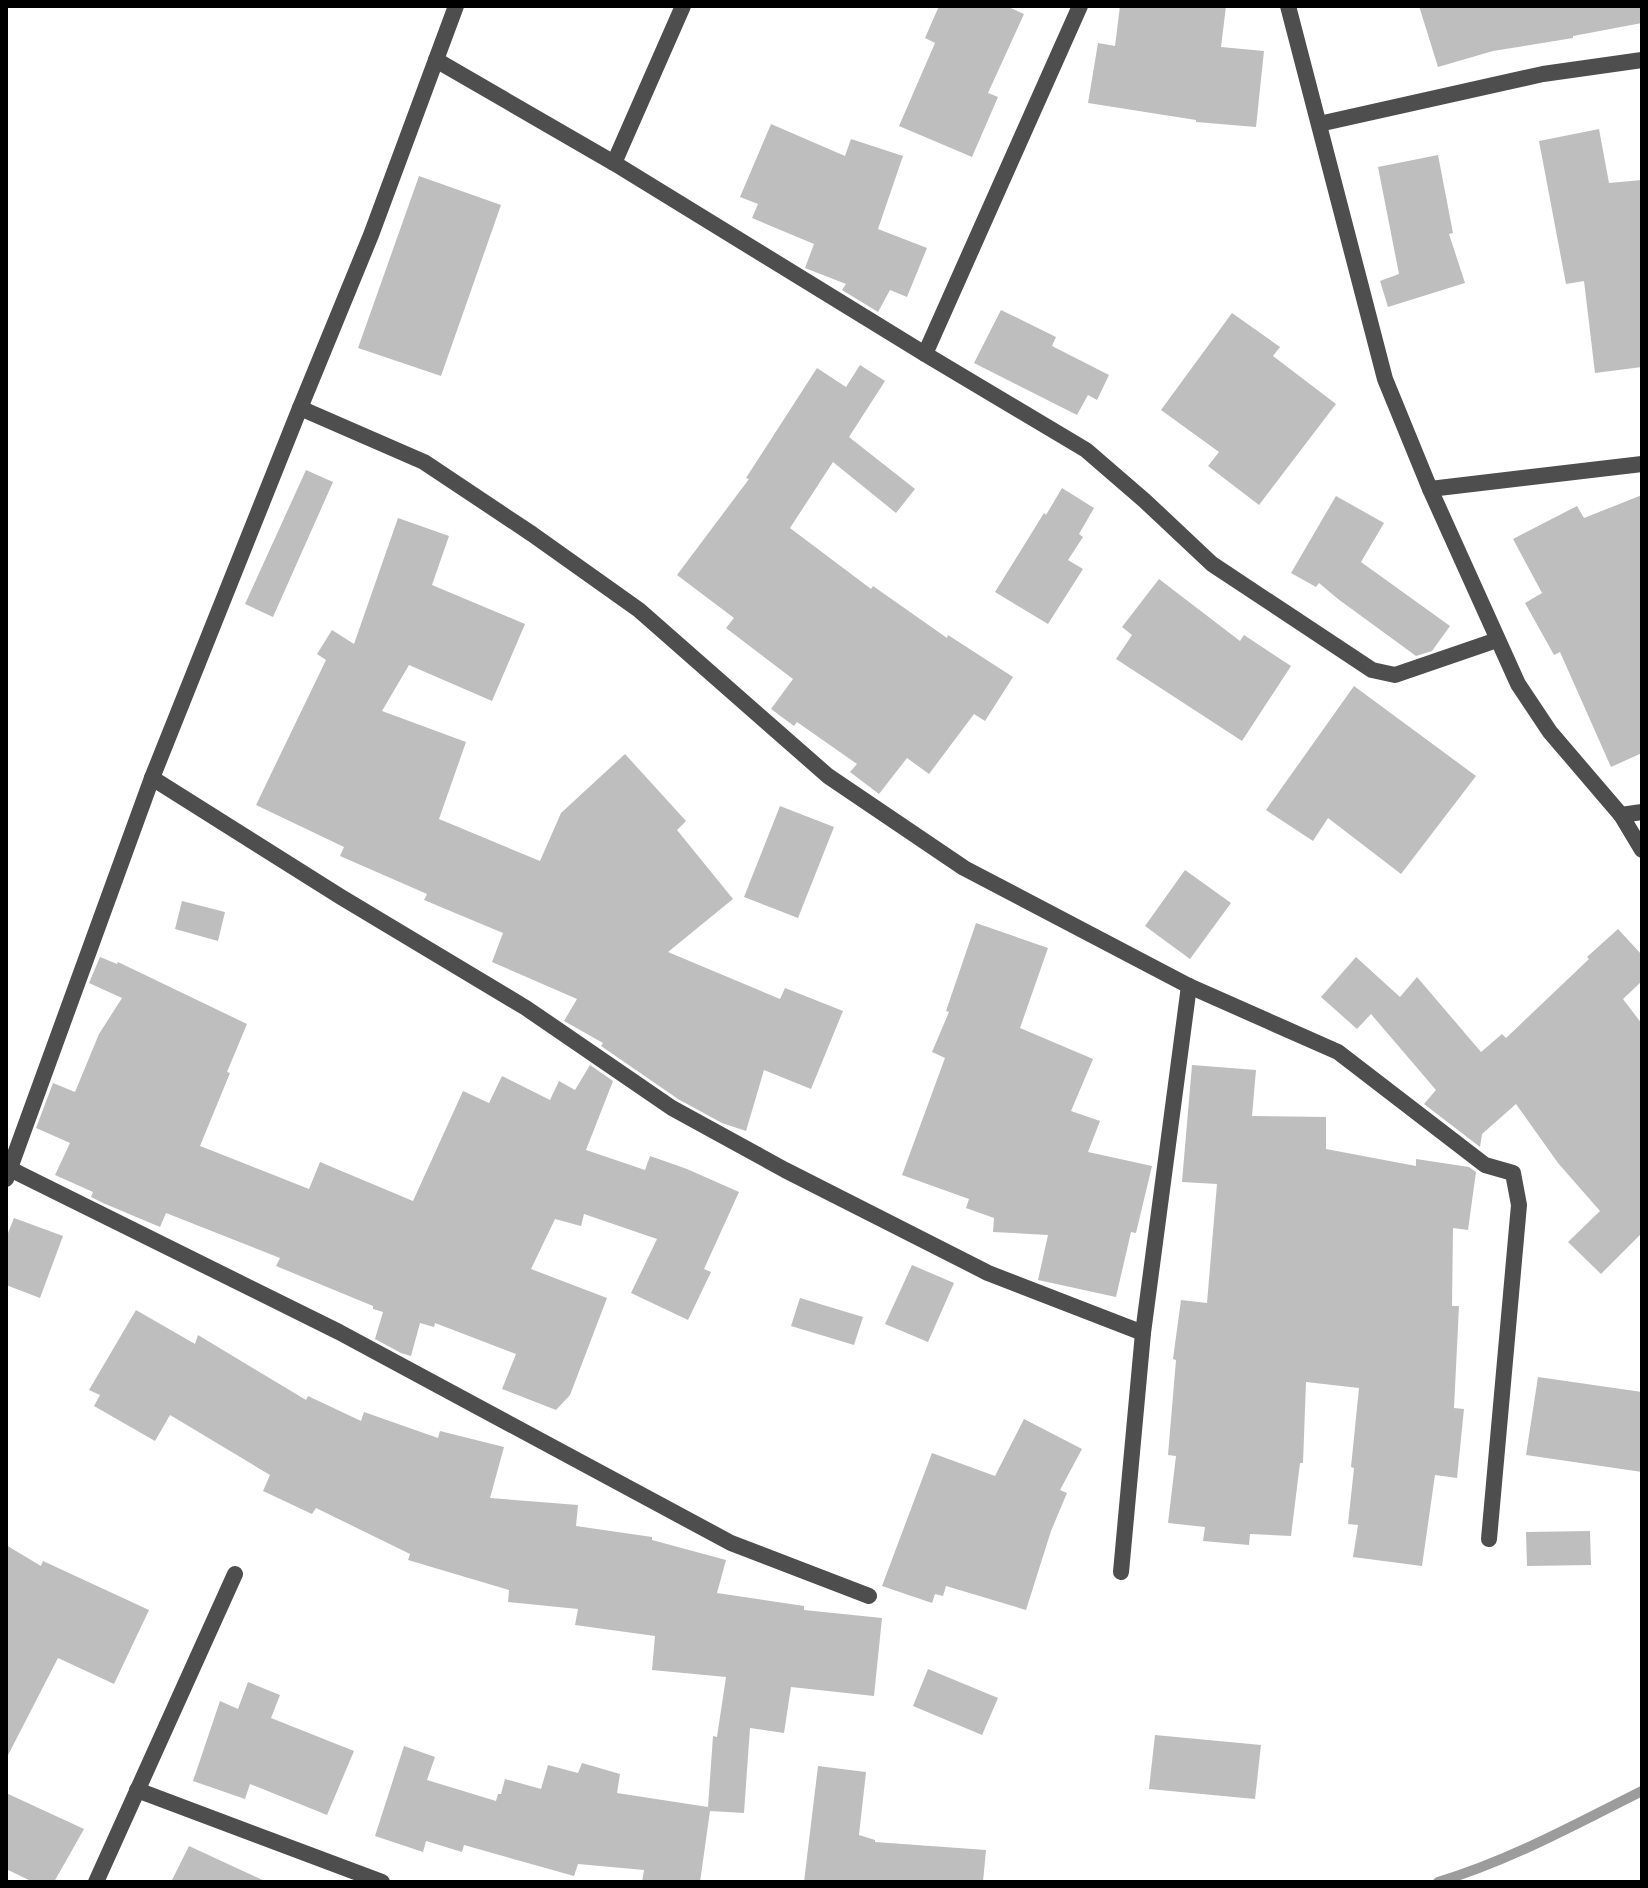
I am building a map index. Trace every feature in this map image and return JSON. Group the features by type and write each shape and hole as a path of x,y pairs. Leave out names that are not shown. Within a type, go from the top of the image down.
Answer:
{"street":[{"path":"456,6 371,235 152,778 8,1174 339,1332 731,1543 869,1596"},
{"path":"614,163 683,6"},
{"path":"925,354 1080,6"},
{"path":"1288,6 1385,379 1430,489 1518,684 1550,732 1621,815 1642,850"},
{"path":"436,60 614,163 1086,450 1212,564 1372,670 1395,675 1497,640"},
{"path":"1319,124 1543,74 1642,60"},
{"path":"300,408 424,462 532,534 639,610 828,776 964,868 1189,986 1338,1052 1485,1165 1513,1173 1519,1205 1489,1539"},
{"path":"1430,489 1642,464"},
{"path":"152,778 526,1008 672,1108 785,1170 988,1273 1143,1333"},
{"path":"1621,815 1642,812"},
{"path":"1121,1572 1143,1333 1189,986"},
{"path":"96,1882 235,1574"},
{"path":"137,1790 382,1882"}],"building":[{"path":"939,6 1006,6 1024,14 988,93 998,97 972,157 899,126 935,43 925,38"},
{"path":"1120,6 1226,6 1221,47 1264,51 1256,127 1196,122 1088,103 1098,43 1115,46"},
{"path":"1419,6 1642,6 1642,23 1493,51 1438,67"},
{"path":"771,124 845,156 851,139 903,156 878,229 927,248 907,297 890,290 878,312 842,290 846,284 805,268 814,244 752,218 758,204 740,197"},
{"path":"1599,129 1609,183 1642,180 1642,367 1595,373 1584,281 1566,284 1539,141"},
{"path":"1438,155 1453,233 1449,234 1465,283 1388,307 1380,281 1399,274 1378,167"},
{"path":"419,176 501,205 441,376 358,348"},
{"path":"1001,310 1056,337 1052,346 1109,375 1097,400 1088,395 1077,415 974,363"},
{"path":"1232,313 1280,347 1273,356 1336,404 1259,505 1208,466 1219,452 1161,410"},
{"path":"860,365 885,381 849,437 915,489 896,513 833,462 790,528 871,589 873,586 947,638 948,635 1013,677 985,721 974,714 929,774 907,758 879,794 850,772 857,764 797,722 794,726 771,709 793,679 726,628 734,618 677,575 749,479 746,478 817,368 846,387"},
{"path":"306,470 333,482 273,617 245,604"},
{"path":"1062,488 1094,508 1079,534 1083,537 1068,560 1083,569 1048,624 995,592"},
{"path":"1642,495 1642,753 1611,767 1560,652 1554,655 1525,603 1542,593 1513,539 1577,506 1584,518"},
{"path":"1336,496 1384,523 1361,562 1450,626 1432,651 1416,656 1319,583 1316,587 1291,573"},
{"path":"398,518 449,536 432,585 525,624 492,701 409,665 382,711 466,742 439,819 540,861 561,813 625,754 686,821 677,830 733,899 668,952 780,999 785,988 843,1011 811,1089 764,1070 746,1131 722,1123 678,1099 601,1046 603,1043 564,1021 577,999 492,962 503,933 424,900 427,894 340,856 344,847 256,805 326,660 317,654 332,630 354,644"},
{"path":"1159,579 1240,641 1244,635 1291,666 1242,741 1116,659 1132,635 1122,627"},
{"path":"1354,686 1476,776 1401,874 1328,818 1313,841 1266,810"},
{"path":"780,806 834,827 798,918 744,897"},
{"path":"1185,870 1231,903 1190,959 1145,926"},
{"path":"182,901 225,912 218,941 175,929"},
{"path":"976,923 1048,948 1020,1028 1093,1059 1071,1111 1100,1121 1088,1152 1152,1166 1136,1233 1131,1232 1116,1297 1038,1280 1048,1235 993,1232 994,1218 966,1208 969,1199 902,1175 945,1058 932,1052 949,1012 946,1011"},
{"path":"1618,929 1642,955 1642,981 1623,999 1642,1024 1642,1233 1601,1274 1568,1242 1600,1211 1558,1163 1516,1104 1482,1134 1480,1147 1424,1104 1436,1090 1371,1014 1357,1029 1321,997 1356,957 1400,997 1417,977 1481,1052 1502,1034 1506,1038"},
{"path":"100,957 118,962 247,1024 200,1146 309,1189 320,1162 413,1201 463,1091 489,1103 502,1076 550,1100 559,1081 575,1090 590,1065 613,1081 586,1150 645,1170 650,1156 739,1192 704,1269 711,1272 688,1320 631,1293 657,1239 584,1214 581,1226 555,1219 531,1269 607,1298 570,1395 556,1410 502,1389 516,1354 435,1323 434,1327 420,1323 411,1356 401,1353 375,1339 383,1312 276,1266 280,1258 166,1213 160,1227 103,1203 91,1197 93,1192 55,1175 70,1143 36,1128 53,1083 75,1092 99,1034 122,998 89,983"},
{"path":"1192,1065 1256,1070 1252,1116 1326,1117 1326,1149 1416,1166 1416,1159 1469,1167 1476,1172 1468,1230 1453,1228 1452,1306 1459,1306 1454,1408 1464,1409 1457,1478 1435,1475 1422,1566 1353,1557 1358,1525 1348,1524 1359,1388 1306,1382 1303,1463 1300,1463 1291,1536 1250,1534 1249,1545 1203,1541 1205,1527 1168,1523 1176,1456 1168,1455 1176,1360 1173,1359 1181,1300 1207,1303 1217,1184 1182,1182"},
{"path":"14,1218 63,1236 40,1298 6,1285 6,1238"},
{"path":"912,1265 954,1283 928,1342 885,1324"},
{"path":"800,1298 863,1317 854,1345 791,1326"},
{"path":"136,1310 195,1344 198,1335 306,1400 308,1396 361,1421 364,1412 438,1438 440,1431 504,1447 490,1498 578,1505 576,1526 652,1537 652,1540 726,1560 717,1593 804,1606 804,1610 882,1618 874,1696 791,1687 784,1733 750,1728 744,1813 710,1811 700,1882 642,1882 644,1870 578,1864 574,1876 464,1845 462,1852 426,1841 423,1852 375,1836 404,1746 435,1757 427,1780 496,1801 505,1779 541,1789 548,1765 578,1773 582,1763 620,1774 617,1793 708,1807 713,1736 717,1737 726,1677 652,1670 655,1636 575,1625 578,1609 508,1602 509,1590 408,1560 410,1554 316,1508 312,1514 263,1491 270,1475 170,1415 155,1441 94,1406 100,1395 89,1390"},
{"path":"1538,1377 1642,1392 1642,1472 1526,1455"},
{"path":"1024,1419 1082,1449 1060,1490 1067,1493 1051,1531 1026,1610 946,1586 943,1596 935,1594 932,1603 882,1586 932,1453 995,1476"},
{"path":"1590,1531 1591,1565 1527,1566 1526,1532"},
{"path":"6,1545 41,1566 43,1561 149,1610 114,1684 58,1658 6,1759"},
{"path":"928,1669 998,1698 982,1735 913,1706"},
{"path":"248,1682 280,1695 271,1718 354,1751 327,1815 250,1784 245,1799 193,1781 220,1701 238,1709"},
{"path":"1155,1735 1261,1745 1255,1799 1149,1789"},
{"path":"818,1766 866,1772 859,1835 875,1842 986,1850 983,1882 804,1882"},
{"path":"6,1793 84,1829 54,1882 33,1882 6,1869"},
{"path":"189,1846 267,1882 171,1882"}],"waterway":[{"path":"1438,1882 1516,1853 1642,1791"}]}
